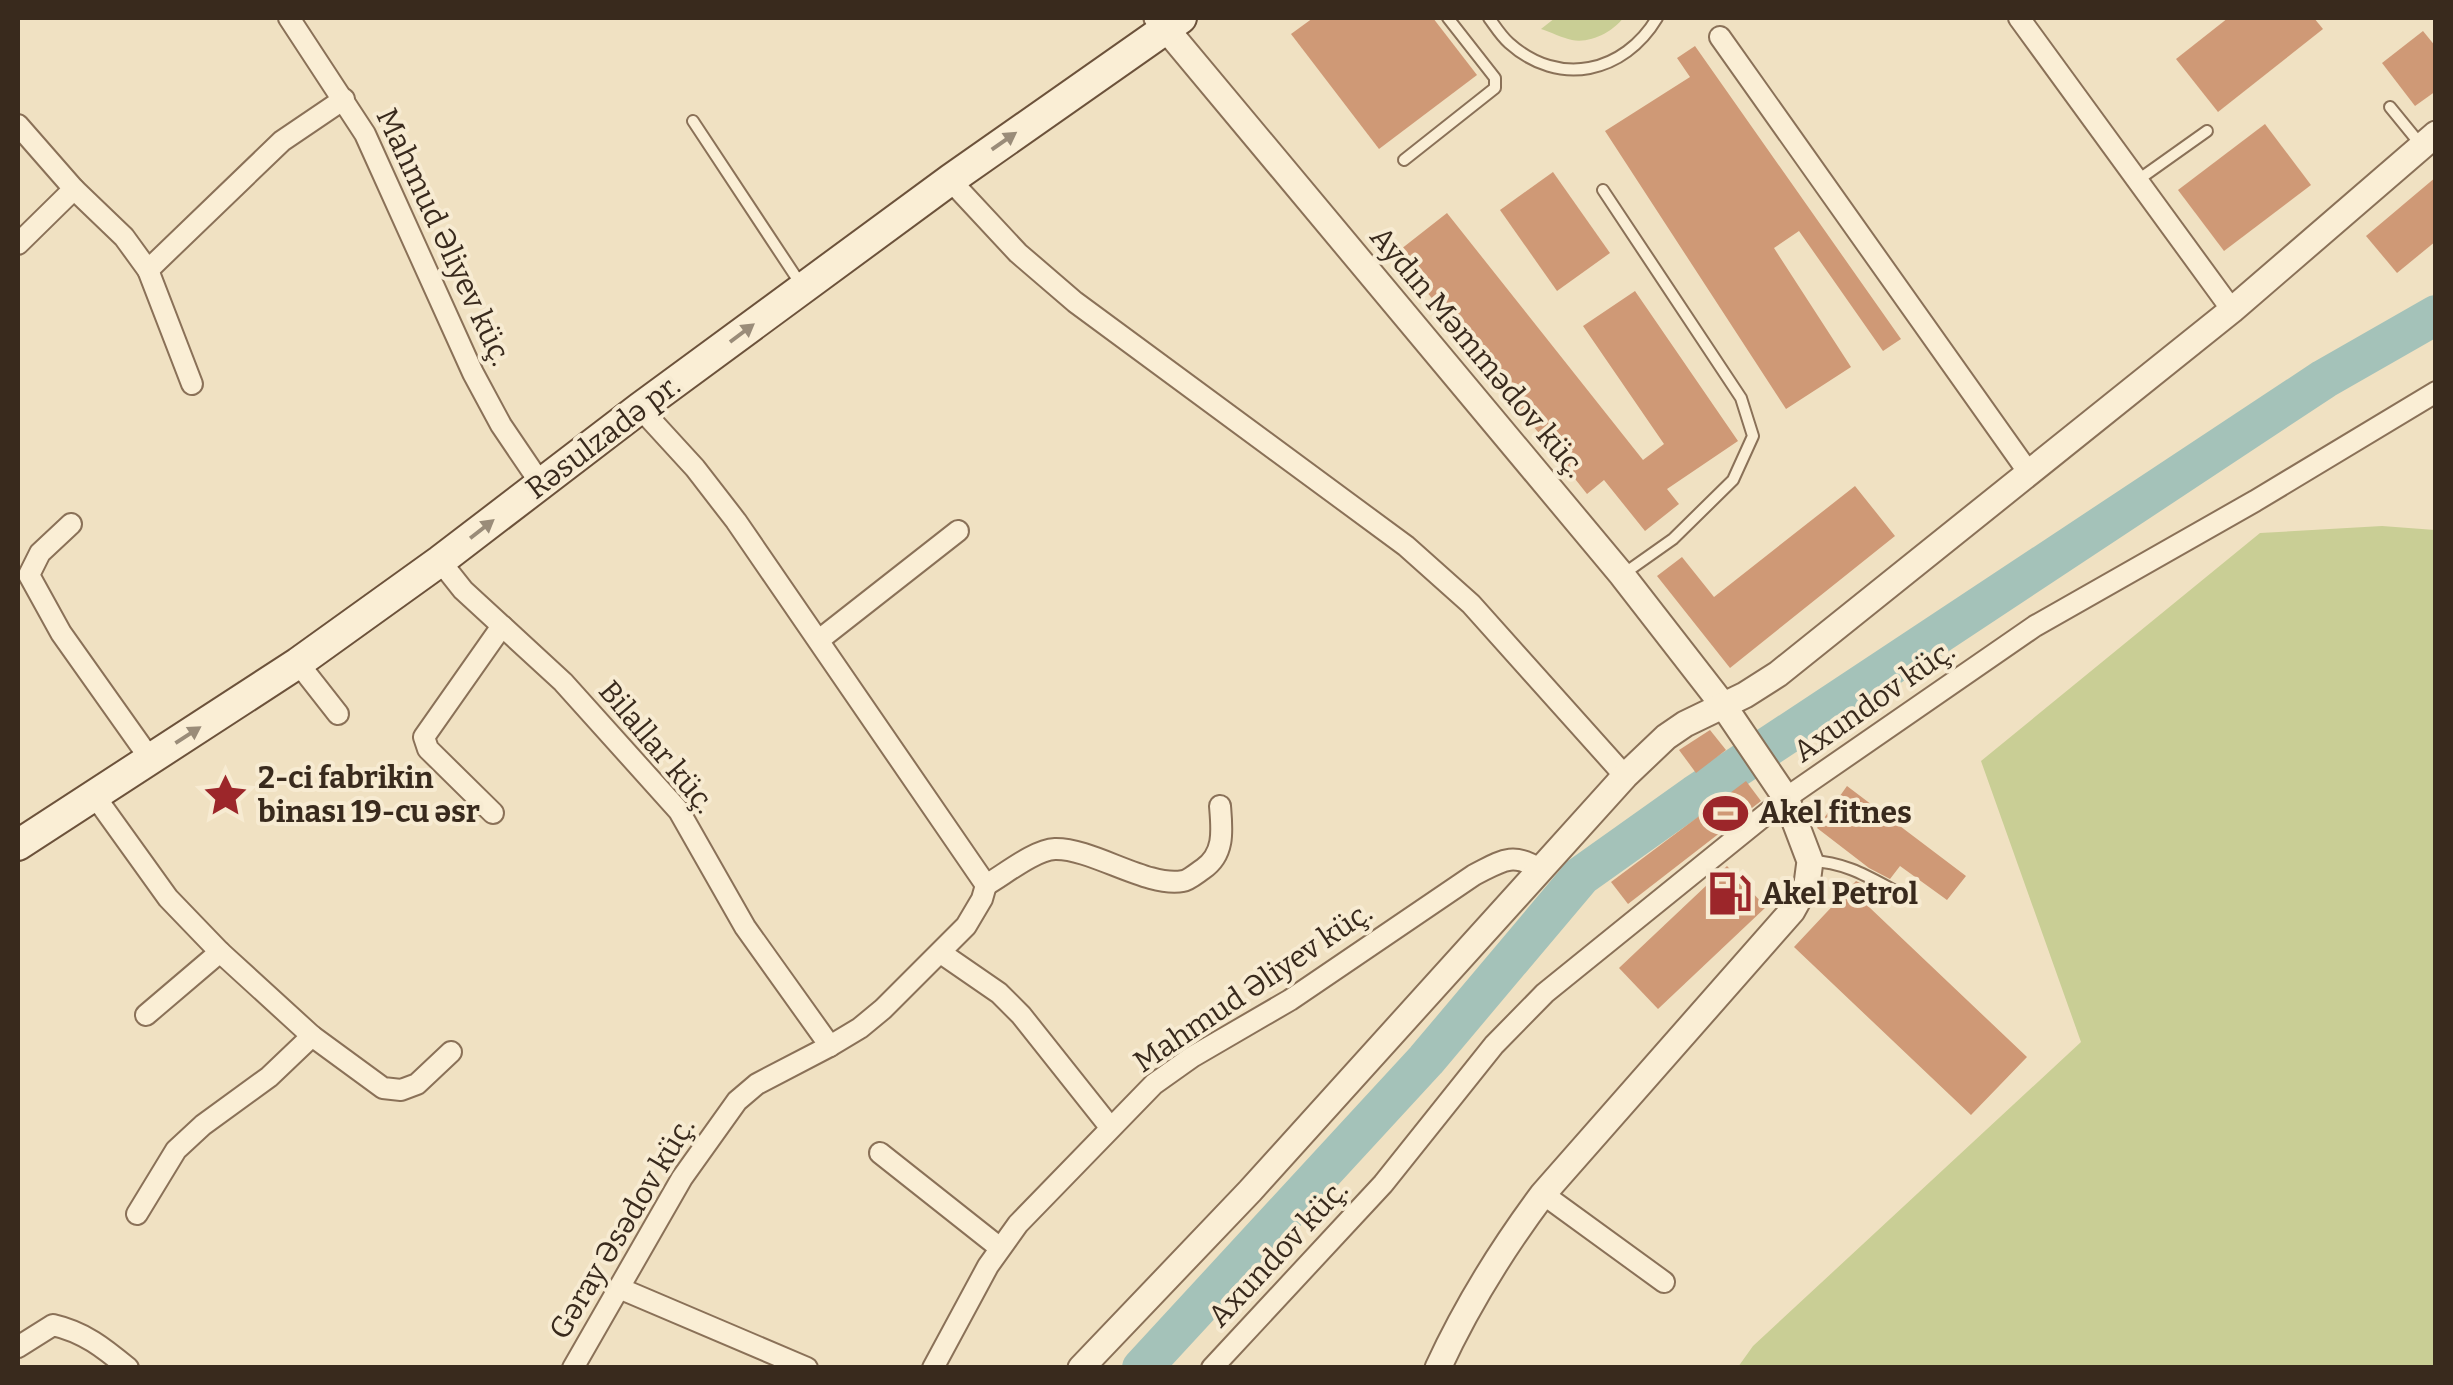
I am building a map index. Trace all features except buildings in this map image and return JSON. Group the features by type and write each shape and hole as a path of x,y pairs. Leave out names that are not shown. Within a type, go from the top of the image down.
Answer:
{"main road":[{"name":"Rəsulzadə pr.","path":"18,845 298,663 1168,21"}],"street":[{"name":"Mahmud Əliyev küç.","path":"289,18 365,134 473,372 501,425 541,484"},
{"path":"2020,18 2232,310"},
{"name":"Aydın Məmmədov küç.","path":"1168,21 1622,575 1723,705 1780,788 1810,862"},
{"path":"1720,37 2030,473"},
{"path":"148,270 282,142 344,98"},
{"path":"18,125 74,189 124,237 148,270 192,384"},
{"path":"1081,1368 1250,1191 1625,776 1666,737 1778,674 2232,310 2429,140"},
{"path":"950,180 1018,253 1075,302 1406,546 1441,576 1472,604 1625,776"},
{"path":"18,244 74,189"},
{"name":"Axundov küç.","path":"1212,1368 1383,1184 1494,1045 1545,993 1780,788 2034,626 2436,392"},
{"path":"640,408 695,468 736,521 986,886 1036,854 1054,849 1161,880 1184,881 1208,866 1219,850 1220,806"},
{"path":"71,524 40,554 29,575 61,633 151,760"},
{"path":"818,640 958,531"},
{"name":"Bilallar küç.","path":"440,561 463,590 563,682 679,812 745,927 830,1046"},
{"path":"494,813 428,749 424,737 502,626"},
{"path":"298,663 338,714"},
{"path":"94,796 168,898 220,952 312,1036 383,1088 400,1090 417,1084 451,1052"},
{"name":"Mahmud Əliyev küç.","path":"933,1368 988,1266 1018,1224 1110,1127 1173,1068 1290,1000 1474,875 1502,861 1524,860 1539,870"},
{"path":"1438,1368 1478,1287 1507,1242 1543,1194 1792,912 1808,884 1810,862"},
{"name":"Gəray Əsədov küç.","path":"573,1368 682,1178 736,1101 780,1070 830,1046 872,1019 966,926 986,886"},
{"path":"146,1015 220,952"},
{"path":"941,952 999,993 1021,1015 1110,1127"},
{"path":"137,1214 176,1150 202,1125 269,1077 312,1036"},
{"path":"880,1153 1000,1248"},
{"path":"1543,1194 1664,1282"},
{"path":"619,1288 807,1368"},
{"path":"18,1347 53,1325 74,1330 98,1343 128,1368"}],"lane":[{"path":"1404,160 1495,88 1495,78 1448,18"},
{"path":"1489,18 1507,42 1529,57 1557,69 1582,70 1612,62 1636,45 1658,18"},
{"path":"2390,108 2429,140"},
{"path":"693,121 803,287"},
{"path":"2138,181 2207,130"},
{"path":"1603,190 1741,398 1753,436 1733,480 1673,540 1622,575"},
{"path":"1810,862 1849,866 1896,892"}],"green space":[{"path":"1555,18 1623,18 1601,35 1579,41 1541,29"},
{"path":"2382,526 2435,530 2435,1367 1738,1367 1753,1346 2081,1042 1981,761 2260,533"}],"waterway":[{"path":"1142,1368 1426,1060 1581,876 1695,795 2324,379 2436,315"}],"place":[{"name":"2-ci fabrikin binası 19-cu əsr","path":"225,795"},
{"name":"Akel fitnes","path":"1726,813"},
{"name":"Akel Petrol","path":"1729,894"}]}
